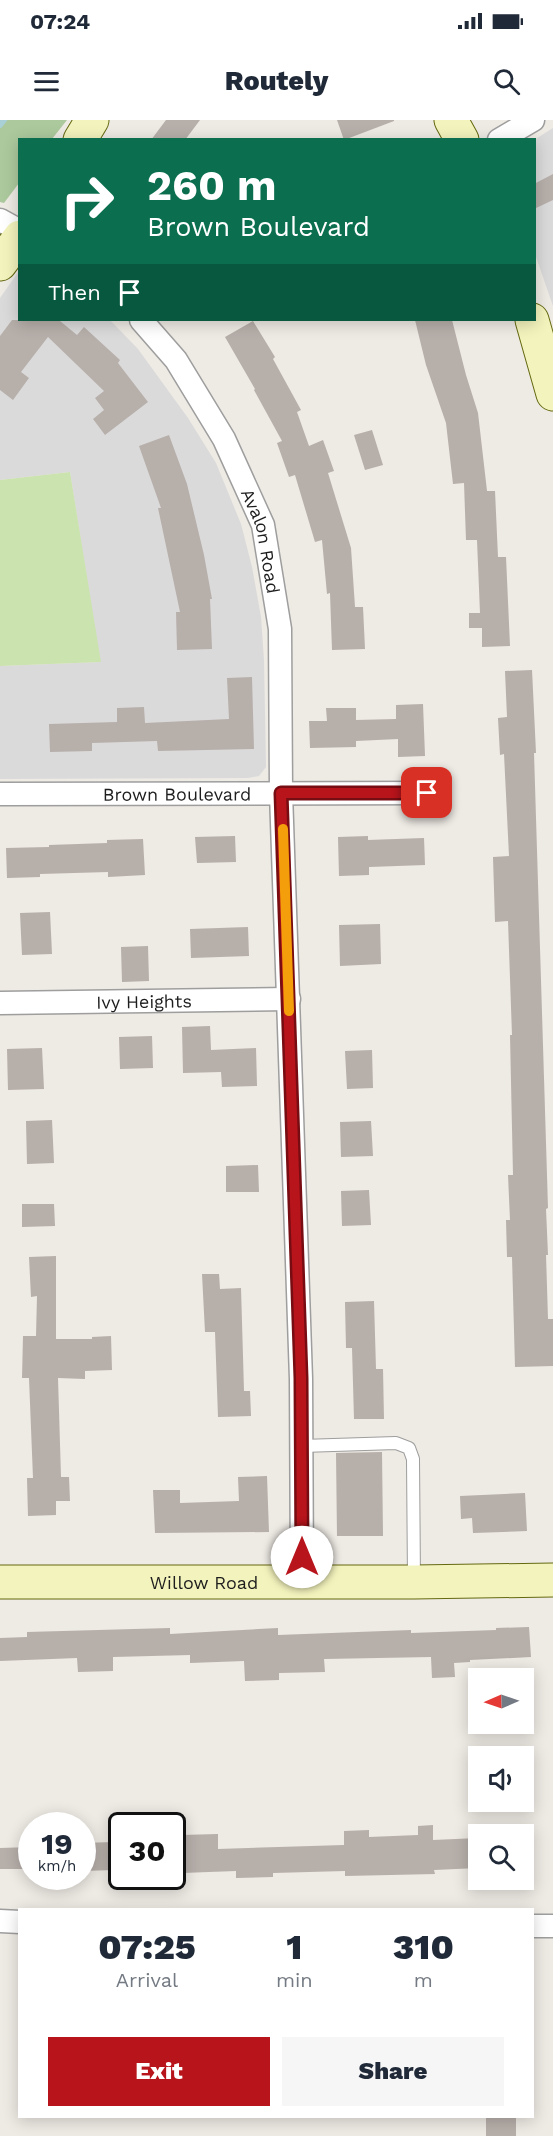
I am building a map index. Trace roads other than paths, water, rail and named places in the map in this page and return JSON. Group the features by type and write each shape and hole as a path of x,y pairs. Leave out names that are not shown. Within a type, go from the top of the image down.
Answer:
{"street":[{"path":"81,138 92,120"},
{"path":"451,120 461,138"},
{"path":"502,138 533,120"},
{"path":"0,220 18,230"},
{"path":"0,264 18,240"},
{"name":"Avalon Road","path":"142,321 176,360 224,439 263,525 280,628 281,793 301,1378 303,1582"},
{"path":"532,321 553,394"},
{"name":"Brown Boulevard","path":"0,794 427,793"},
{"name":"Ivy Heights","path":"0,1003 289,999"},
{"name":"Willow Road","path":"0,1582 553,1580"},
{"path":"0,1921 18,1922"},
{"path":"534,1926 553,1926"}],"lane":[{"path":"302,1446 396,1443 409,1448 413,1459 414,1582"}],"waterway":[{"path":"0,125 4,120"}]}
